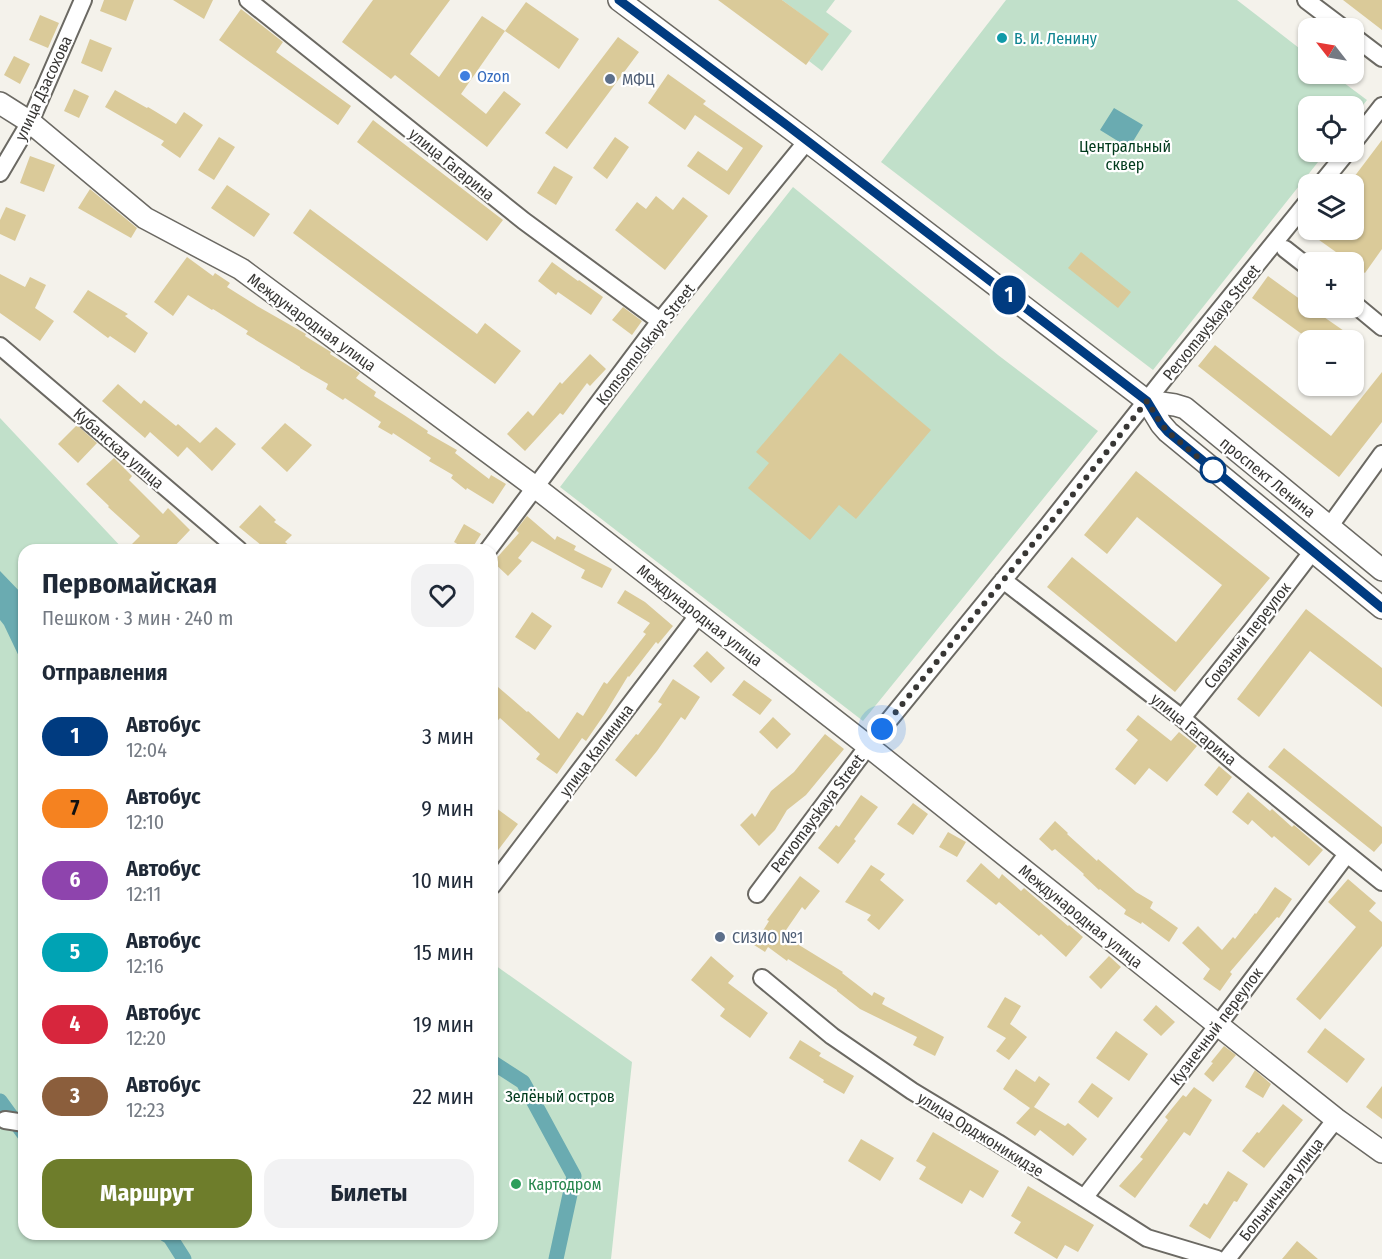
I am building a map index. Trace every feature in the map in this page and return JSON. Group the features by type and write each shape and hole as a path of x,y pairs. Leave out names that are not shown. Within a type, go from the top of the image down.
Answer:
{"main road":[{"name":"проспект Ленина","path":"619,0 1147,401 1168,432 1382,608"},
{"name":"Международная улица","path":"0,103 30,123 145,218 241,269 536,487 868,746 1336,1119 1382,1152"},
{"name":"проспект Ленина","path":"1147,401 1185,408 1382,570"}],"street":[{"name":"улица Дзасохова","path":"0,173 30,123 84,0"},
{"name":"улица Гагарина","path":"248,0 515,214 660,321"},
{"path":"1306,0 1330,18"},
{"path":"1364,44 1382,58"},
{"path":"1364,129 1382,106"},
{"name":"Komsomolskaya Street","path":"493,544 660,321 807,141"},
{"path":"1329,174 1339,162"},
{"name":"Pervomayskaya Street","path":"757,894 868,746 1298,214"},
{"path":"1285,249 1298,259"},
{"path":"1364,312 1382,327"},
{"name":"Кубанская улица","path":"0,346 231,544"},
{"path":"1329,527 1382,454"},
{"name":"Союзный переулок","path":"1182,718 1312,552"},
{"name":"улица Гагарина","path":"1002,580 1182,718 1382,882"},
{"name":"улица Калинина","path":"498,877 699,614"},
{"name":"Кузнечный переулок","path":"1084,1198 1347,854"},
{"name":"улица Орджоникидзе","path":"762,978 832,1036 912,1091 1147,1238 1217,1259"},
{"name":"Больничная улица","path":"1227,1259 1336,1119"},
{"path":"5,1120 18,1122"}],"green space":[{"path":"782,0 835,0 826,12 852,31 822,71 809,61 828,34"},
{"name":"Центральный сквер","path":"1006,0 1237,0 1298,47 1298,84 1345,84 1362,96 1298,96 1298,162 1318,162 1309,174 1298,174 1298,187 1153,370 881,162"},
{"path":"793,187 998,355 1098,431 863,721 560,487"},
{"name":"Зелёный остров","path":"0,418 118,544 18,544 18,1240 498,1240 498,967 632,1062 611,1259 0,1259"}],"water":[{"path":"1114,108 1143,125 1129,148 1100,130"},
{"path":"0,571 18,590 18,654 0,620"}],"building":[{"path":"104,0 134,0 126,21 100,11"},
{"path":"173,0 213,0 204,19"},
{"path":"373,0 450,0 410,54 439,77 482,16 505,31 461,94 486,114 504,91 521,104 487,147 395,75 391,79 342,42"},
{"path":"718,0 782,0 829,34 806,65"},
{"path":"1343,0 1382,0 1382,30"},
{"path":"526,2 579,39 559,69 505,31"},
{"path":"241,9 283,42 276,52 351,106 338,125 219,40"},
{"path":"40,15 59,23 48,48 29,40"},
{"path":"618,37 639,52 567,149 545,133"},
{"path":"90,39 112,48 102,72 81,63"},
{"path":"14,56 30,64 20,84 4,75"},
{"path":"668,74 706,101 703,104 763,146 729,195 687,166 698,151 727,171 743,148 695,115 685,130 648,103"},
{"path":"74,89 89,96 79,118 64,111"},
{"path":"115,90 176,124 184,112 203,125 180,158 161,145 164,141 105,107"},
{"path":"373,120 503,220 487,241 357,142"},
{"path":"219,137 235,147 214,180 198,170"},
{"path":"615,137 629,147 607,179 593,168"},
{"path":"1382,140 1382,249 1365,273 1364,252 1336,252 1319,240 1364,240 1364,174 1356,174"},
{"path":"30,156 55,165 44,192 20,183"},
{"path":"554,166 573,177 556,205 537,193"},
{"path":"227,185 270,214 254,237 211,208"},
{"path":"90,189 137,228 131,238 78,208"},
{"path":"656,196 673,210 683,197 708,216 665,270 615,230 637,202 646,209"},
{"path":"6,207 26,215 15,241 0,234 0,220"},
{"path":"310,209 477,334 485,323 521,351 495,384 293,233"},
{"path":"1081,252 1131,292 1118,308 1068,268"},
{"path":"187,257 213,276 215,273 230,283 227,287 306,334 305,336 360,373 356,378 376,392 374,396 428,431 427,433 457,450 455,453 489,479 491,475 506,484 493,504 467,488 466,490 451,478 453,475 429,461 431,458 393,433 392,435 378,427 381,422 345,398 343,400 326,389 328,384 246,334 248,331 213,309 188,295 173,316 154,302"},
{"path":"552,262 603,297 591,315 558,292 556,295 538,281"},
{"path":"0,274 25,287 30,277 46,285 35,308 54,321 40,341 0,313"},
{"path":"1268,276 1298,298 1298,318 1325,318 1343,330 1298,331 1252,298"},
{"path":"88,290 128,314 125,316 148,333 135,353 110,336 108,338 73,312"},
{"path":"623,307 642,321 632,335 612,320"},
{"path":"1215,345 1331,436 1382,372 1382,422 1339,477 1198,366"},
{"path":"840,353 931,430 856,519 839,505 810,540 748,488 769,463 756,452"},
{"path":"590,354 606,369 590,386 587,383 563,415 560,413 525,451 507,434 528,411 533,416 560,382 562,384"},
{"path":"118,384 141,404 144,400 200,443 216,427 236,444 212,471 187,447 178,457 150,432 145,438 102,401"},
{"path":"285,423 312,445 287,472 261,448"},
{"path":"77,425 97,443 78,463 58,444"},
{"path":"114,458 132,476 129,480 163,514 168,508 190,530 177,544 132,544 140,536 86,484"},
{"path":"1136,471 1270,578 1175,692 1047,587 1072,557 1176,642 1222,585 1137,517 1107,554 1084,535"},
{"path":"260,505 276,520 274,522 292,535 285,542 288,544 260,544 239,527"},
{"path":"527,516 555,540 557,536 576,546 574,550 612,569 602,588 581,578 585,570 532,541 518,558 522,561 508,576 498,567 498,556 519,533 516,530"},
{"path":"464,524 481,534 475,544 454,542"},
{"path":"625,590 645,602 673,626 658,644 656,642 628,676 586,741 582,738 557,774 536,759 540,754 500,718 498,720 498,687 559,739 577,712 583,716 604,682 607,684 646,634 643,632 650,623 617,603"},
{"path":"1306,609 1382,668 1382,707 1310,651 1259,717 1237,699"},
{"path":"532,612 552,626 535,650 515,637"},
{"path":"707,651 725,668 711,683 693,666"},
{"path":"673,679 700,697 685,720 681,717 636,777 615,760 662,704 658,702"},
{"path":"744,680 772,700 760,715 732,695"},
{"path":"1138,715 1171,741 1179,732 1197,746 1167,782 1149,768 1135,785 1115,769 1138,740 1126,730"},
{"path":"773,717 791,734 777,749 759,732"},
{"path":"825,734 844,749 806,795 787,810 775,830 759,846 740,825 752,813 755,817 771,791 794,772"},
{"path":"1284,748 1382,827 1382,843 1374,852 1268,767"},
{"path":"1219,766 1232,777 1217,796 1204,785"},
{"path":"1248,792 1292,827 1294,825 1323,850 1309,866 1252,820 1248,825 1232,812"},
{"path":"861,795 878,807 838,864 818,848 836,825 839,827"},
{"path":"913,803 928,814 913,835 897,824"},
{"path":"498,809 518,824 498,850"},
{"path":"1055,821 1097,861 1098,859 1136,892 1153,902 1150,908 1178,928 1169,942 1142,922 1141,924 1124,914 1126,910 1099,890 1055,849 1052,851 1039,839"},
{"path":"948,832 966,842 957,857 939,847"},
{"path":"981,863 999,879 1002,874 1021,891 1024,888 1083,937 1066,957 1041,934 1039,936 999,902 996,905 966,881"},
{"path":"871,865 885,874 880,880 904,900 879,930 867,920 871,915 845,902"},
{"path":"800,876 820,891 805,910 802,907 784,933 843,972 872,996 874,992 885,998 882,1004 944,1037 935,1056 913,1045 917,1037 860,1009 837,990 788,959 787,961 768,947 765,952 754,945 769,921 767,920"},
{"path":"1348,879 1376,903 1369,911 1382,922 1382,946 1320,1020 1296,999 1356,927 1328,902"},
{"path":"1275,887 1292,899 1279,918 1277,917 1230,972 1232,974 1220,991 1203,979 1210,969 1182,943 1198,926 1222,950 1233,937 1235,939"},
{"path":"711,956 734,976 728,983 768,1013 750,1038 720,1016 725,1009 691,980"},
{"path":"1109,956 1121,967 1101,989 1089,977"},
{"path":"1005,997 1021,1006 1010,1024 1027,1037 1009,1060 996,1051 1006,1038 987,1027"},
{"path":"1156,1005 1175,1022 1161,1036 1143,1020"},
{"path":"1325,1028 1365,1059 1347,1083 1307,1052"},
{"path":"1116,1031 1148,1054 1129,1081 1096,1058"},
{"path":"800,1040 821,1053 819,1056 854,1076 844,1094 789,1058"},
{"path":"1224,1046 1236,1055 1213,1082 1204,1074"},
{"path":"1016,1069 1035,1082 1039,1076 1050,1084 1034,1107 1065,1126 1068,1123 1087,1139 1073,1156 1040,1130 1035,1136 1016,1123 1030,1108 1003,1089"},
{"path":"1255,1070 1271,1084 1263,1098 1245,1087"},
{"path":"1092,1083 1113,1098 1098,1118 1078,1102"},
{"path":"1382,1086 1382,1119 1366,1107"},
{"path":"1194,1087 1212,1100 1190,1136 1184,1132 1135,1198 1119,1186 1143,1159 1140,1157 1168,1120 1165,1117 1183,1095 1186,1097"},
{"path":"1283,1104 1303,1120 1264,1168 1242,1151"},
{"path":"933,1132 999,1171 983,1198 970,1190 962,1204 919,1179 926,1167 916,1161"},
{"path":"861,1139 894,1158 880,1181 848,1161"},
{"path":"1228,1171 1248,1184 1237,1202 1234,1201 1210,1239 1189,1226 1204,1203 1207,1205"},
{"path":"1028,1186 1094,1225 1078,1252 1065,1245 1057,1259 1014,1233 1021,1222 1011,1216"},
{"path":"1297,1241 1318,1259 1282,1259"}],"waterway":[{"path":"498,1066 523,1082 574,1176 556,1259"},
{"path":"0,1101 18,1126"},
{"path":"172,1240 184,1259"}],"bus line":[{"name":"1","path":"619,0 788,126 1147,401 1168,432 1382,608"}],"place":[{"name":"В. И. Ленину","path":"1002,38"},
{"name":"Ozon","path":"465,76"},
{"name":"МФЦ","path":"610,79"},
{"name":"СИЗИО №1","path":"720,937"},
{"name":"Картодром","path":"516,1184"}],"route":[{"path":"882,729 1147,401 1168,432 1213,470"}]}
